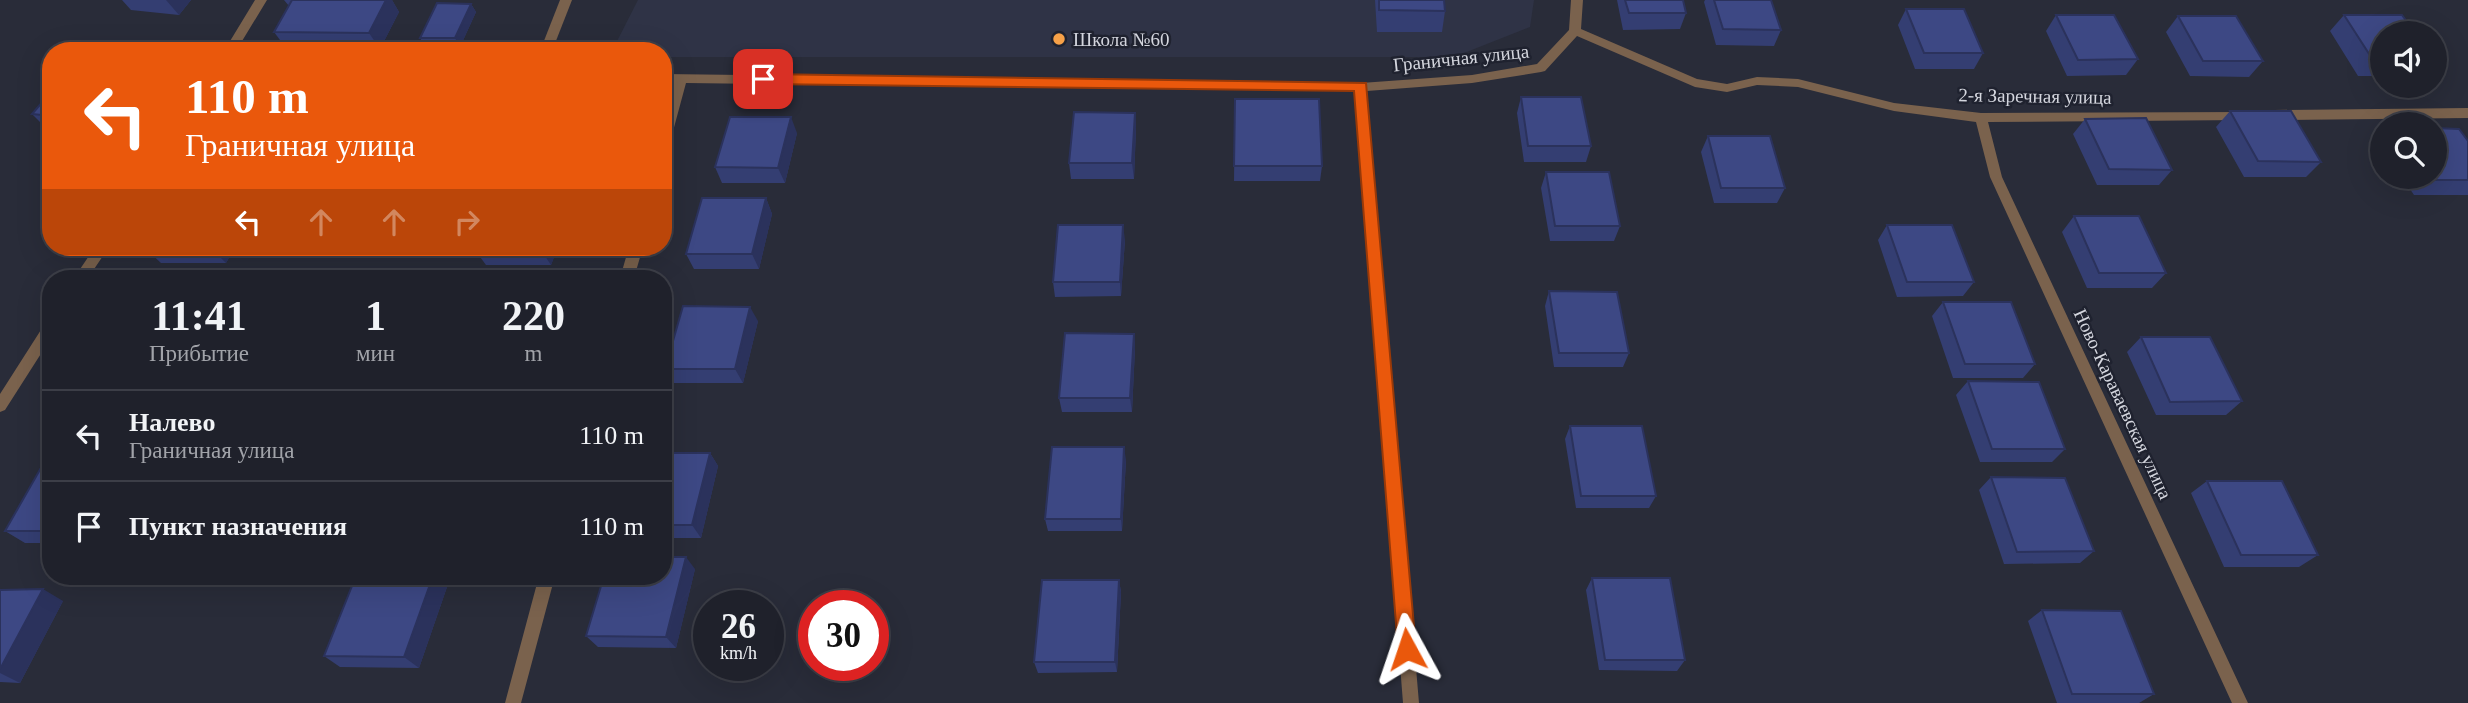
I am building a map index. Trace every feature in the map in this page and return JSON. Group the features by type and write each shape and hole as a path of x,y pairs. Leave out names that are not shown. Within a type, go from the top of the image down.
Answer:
{"street":[{"path":"235,42 261,0"},
{"path":"550,42 566,0"},
{"path":"1575,31 1577,0"},
{"name":"Граничная улица","path":"672,78 1361,86 1472,79 1541,68 1575,31"},
{"name":"2-я Заречная улица","path":"1575,31 1695,83 1727,88 1757,81 1798,83 1894,107 1981,118 2468,113"},
{"path":"672,112 681,78"},
{"path":"1361,86 1411,703"},
{"name":"Ново-Караваевская улица","path":"1981,118 1996,177 2240,703"},
{"path":"0,406 42,340"},
{"path":"513,703 545,585"}],"shaded area":[{"name":"Школа №60","path":"638,0 1534,0 1530,27 1454,57 672,57 672,42 617,42"}],"building":[{"path":"292,0 386,0 369,33 274,32"},
{"path":"1379,0 1444,0 1445,11 1379,10"},
{"path":"1625,0 1683,0 1686,13 1629,13"},
{"path":"1714,0 1771,0 1781,30 1723,29"},
{"path":"437,3 471,4 455,38 420,38"},
{"path":"1906,9 1964,9 1983,53 1924,53"},
{"path":"2056,15 2114,15 2138,59 2078,60"},
{"path":"2344,15 2402,15 2406,21 2370,21 2370,55"},
{"path":"2178,16 2236,16 2263,61 2203,61"},
{"path":"1521,97 1581,97 1591,146 1528,146"},
{"path":"1235,99 1319,99 1322,166 1234,166"},
{"path":"42,102 42,115 32,114"},
{"path":"2230,111 2291,111 2321,162 2258,161"},
{"path":"1074,112 1135,113 1132,163 1069,163"},
{"path":"730,117 791,117 778,168 715,167"},
{"path":"2146,118 2172,170 2109,169 2085,119"},
{"path":"2447,129 2459,129 2468,141 2468,180 2447,180"},
{"path":"1708,136 1770,136 1785,188 1721,188"},
{"path":"1546,172 1609,172 1620,226 1555,226"},
{"path":"702,198 766,198 752,254 686,254"},
{"path":"2074,216 2139,216 2166,273 2099,273"},
{"path":"1058,225 1123,225 1120,282 1053,282"},
{"path":"1887,225 1952,225 1974,282 1907,282"},
{"path":"1549,291 1617,292 1629,353 1559,353"},
{"path":"1943,302 2011,302 2035,364 1965,364"},
{"path":"683,306 750,307 735,369 672,369 672,344"},
{"path":"1065,333 1134,334 1130,398 1059,398"},
{"path":"2141,337 2210,337 2242,401 2170,402"},
{"path":"1968,381 2039,382 2065,449 1992,449"},
{"path":"1570,426 1642,426 1656,496 1581,496"},
{"path":"1052,447 1124,447 1121,519 1045,519"},
{"path":"672,453 710,453 692,525 672,525"},
{"path":"42,466 42,531 5,531"},
{"path":"1991,477 2065,478 2094,551 2017,552"},
{"path":"2207,481 2282,481 2318,555 2241,555"},
{"path":"672,557 686,557 666,637 586,636 601,585 672,585"},
{"path":"1592,578 1670,578 1685,660 1605,660"},
{"path":"1042,580 1119,580 1115,662 1034,662"},
{"path":"352,585 430,585 404,657 324,656"},
{"path":"43,589 0,669 0,590"},
{"path":"2042,610 2121,611 2154,694 2072,694"}],"place":[{"name":"Школа №60","path":"1059,39"}],"route":[{"path":"763,79 1361,86 1407,649"}]}
